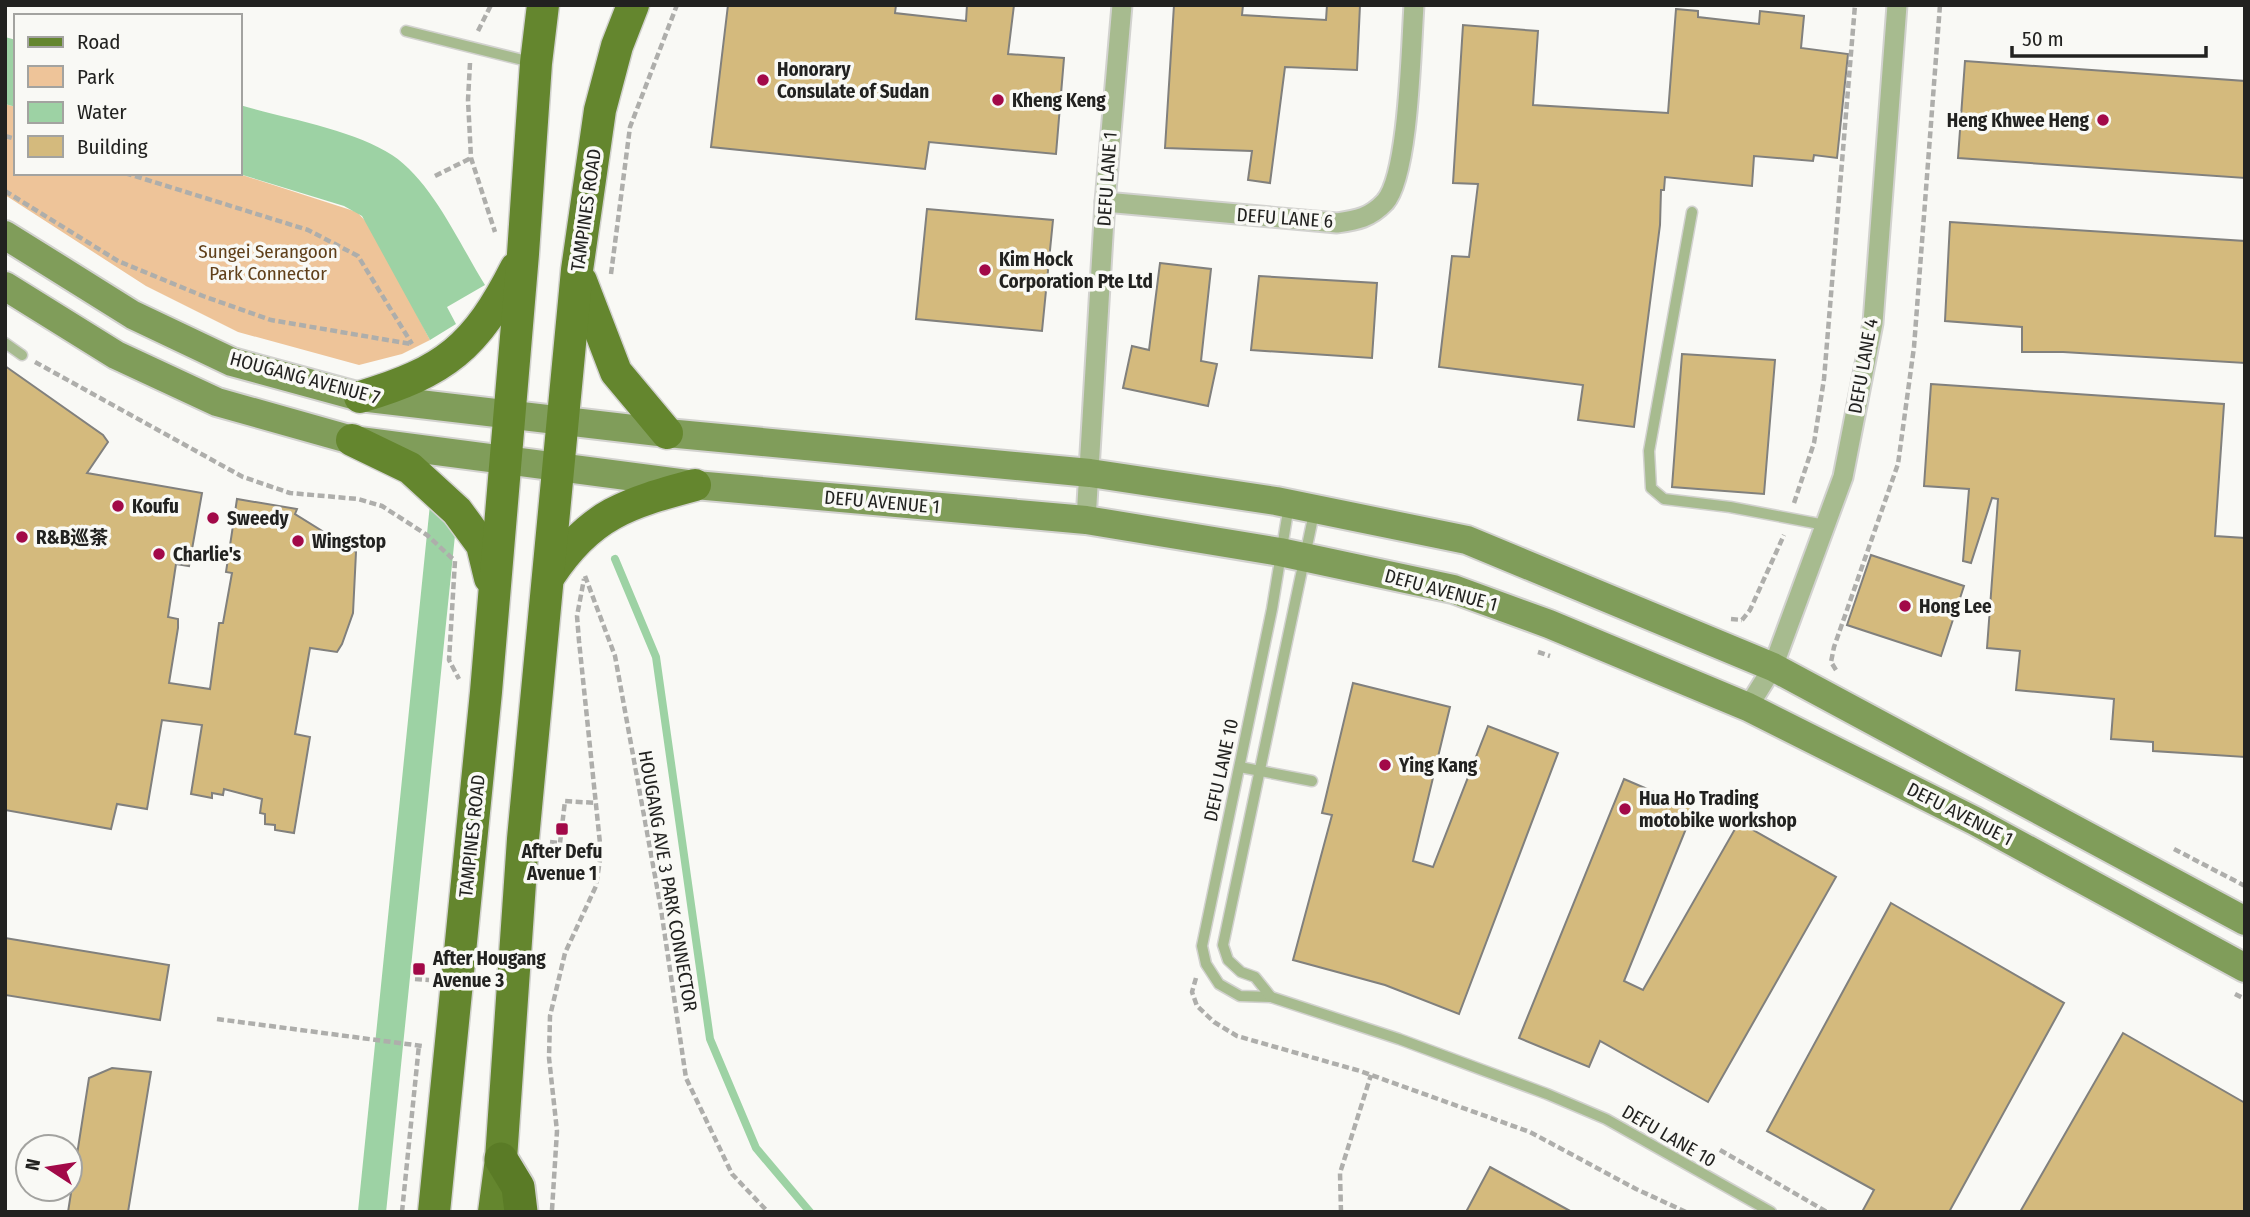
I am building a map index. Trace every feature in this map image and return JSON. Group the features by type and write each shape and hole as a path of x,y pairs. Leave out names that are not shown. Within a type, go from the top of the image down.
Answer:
{"highway":[{"path":"501,1159 518,1187 521,1212"}],"main road":[{"name":"TAMPINES ROAD","path":"434,1212 486,692 523,254 536,63 543,5"},
{"name":"TAMPINES ROAD","path":"494,1212 501,1159 523,839 565,421 577,270 600,110 617,47 633,5"},
{"name":"HOUGANG AVENUE 7","path":"5,235 133,315 232,362 360,397 509,415"},
{"path":"360,397 409,383 449,360 475,334 500,301 523,254"},
{"path":"577,270 615,372 667,433"},
{"path":"5,286 116,355 217,402 352,440 560,468"},
{"path":"509,415 667,433 1090,473 1302,506 1467,540 1773,667 2245,921"},
{"path":"352,440 410,468 457,510 482,545 494,597"},
{"name":"DEFU AVENUE 1","path":"560,468 695,485 1086,520 1292,555 1453,589 1549,624 1748,707 1975,821 2239,980"},
{"path":"549,576 569,545 613,511 695,485"}],"street":[{"name":"DEFU LANE 1","path":"1086,520 1105,202 1122,5"},
{"name":"DEFU LANE 6","path":"1105,202 1337,223 1366,218 1387,200 1401,162 1415,5"},
{"name":"DEFU LANE 4","path":"1748,707 1773,667 1843,477 1872,323 1897,5"}],"lane":[{"path":"406,31 536,63"},
{"path":"1692,212 1649,451 1651,488 1664,499 1730,507 1825,525"},
{"path":"5,343 22,355"},
{"name":"DEFU LANE 10","path":"1302,506 1240,767 1202,946 1206,964 1219,985 1240,996 1271,997 1399,1039 1547,1094 1606,1119 1771,1212"},
{"name":"DEFU LANE 10","path":"1271,997 1255,977 1241,972 1228,960 1223,944 1261,771 1292,555 1302,506"},
{"path":"1240,767 1312,781"}],"path":[{"path":"491,5 471,47 468,100 471,158 496,235"},
{"path":"611,270 630,127 677,5"},
{"path":"1743,624 1742,620 1750,610 1781,546 1814,443 1824,379 1855,5"},
{"path":"1831,662 1898,464 1914,347 1940,5"},
{"path":"435,176 471,158"},
{"path":"131,175 307,230 358,256 411,344"},
{"path":"5,191 118,261 203,296 271,320 424,344"},
{"path":"22,355 243,477 290,493 358,499 382,506 427,535 455,561 449,660 458,678 486,692"},
{"path":"552,1212 557,1131 549,1058 550,1016 565,953 596,886 601,853 578,628 584,578 591,566"},
{"name":"HOUGANG AVE 3 PARK CONNECTOR","path":"584,578 615,656 661,909 686,1078 732,1174 768,1212"},
{"path":"1538,652 1563,661"},
{"path":"523,839 559,843 565,801 596,803"},
{"path":"1206,964 1196,977 1192,992 1197,1006 1214,1023 1237,1036 1371,1075 1530,1132 1636,1189 1686,1212"},
{"path":"2239,980 2245,999"},
{"path":"217,1019 411,1044"},
{"path":"402,1212 419,1045"},
{"path":"1341,1212 1340,1173 1371,1075"},
{"path":"1720,1150 1827,1212"}],"green space":[{"name":"Sungei Serangoon Park Connector","path":"5,104 14,106 14,175 242,175 357,212 371,227 430,340 402,354 359,365 238,332 146,286 5,195"}],"water":[{"path":"5,37 14,39 14,106 5,104"},
{"path":"242,106 359,138 377,146 406,166 432,197 485,285 447,307 456,324 430,340 362,216 344,206 242,175"}],"building":[{"path":"728,5 896,5 895,13 966,21 967,5 1014,5 1008,54 1064,58 1056,154 929,142 925,169 711,147"},
{"path":"1174,5 1243,5 1242,15 1326,20 1327,5 1360,5 1357,70 1285,67 1270,183 1248,180 1252,151 1165,148"},
{"path":"1676,9 1698,11 1698,17 1759,24 1760,11 1804,16 1801,48 1848,54 1837,158 1814,155 1813,161 1754,156 1752,186 1665,177 1664,190 1661,190 1660,225 1634,427 1578,420 1583,385 1439,367 1452,256 1469,257 1478,184 1453,183 1463,25 1538,31 1533,105 1668,113"},
{"name":"Heng Khwee Heng","path":"1965,61 2245,81 2245,178 1958,158"},
{"name":"Kim Hock Corporation Pte Ltd","path":"927,209 1053,220 1042,331 916,319"},
{"path":"1950,222 2245,241 2245,363 2022,352 2022,327 1945,321"},
{"path":"1160,263 1211,269 1201,361 1217,364 1208,406 1123,388 1132,346 1149,350"},
{"path":"1259,276 1377,283 1372,358 1251,350"},
{"path":"1682,354 1775,360 1764,494 1672,487"},
{"path":"5,366 103,435 108,442 87,473 202,493 189,566 176,564 168,617 178,619 178,628 169,683 210,689 219,623 223,623 232,573 226,572 237,499 297,509 295,514 356,552 353,613 342,644 337,652 310,648 295,734 310,737 294,833 275,830 275,825 265,824 265,814 260,813 262,799 224,789 223,795 212,793 212,798 191,794 202,725 162,720 147,809 117,804 111,829 5,810"},
{"path":"1931,384 2224,404 2215,536 2245,538 2245,757 2153,751 2153,742 2111,739 2114,699 2016,690 2020,651 1987,648 1998,499 1992,498 1971,563 1963,561 1969,489 1924,486"},
{"name":"Hong Lee","path":"1871,555 1964,586 1941,656 1847,625"},
{"path":"1353,683 1450,707 1413,861 1433,867 1488,726 1558,753 1459,1014 1385,985 1293,960 1332,815 1322,813"},
{"path":"1624,779 1694,809 1624,981 1643,990 1739,822 1836,877 1708,1102 1600,1041 1589,1067 1519,1038"},
{"path":"1891,903 2064,1003 1949,1212 1862,1212 1874,1190 1767,1131"},
{"path":"5,938 169,965 160,1020 5,995"},
{"path":"2123,1033 2245,1103 2245,1212 2020,1212"},
{"path":"112,1068 151,1072 128,1212 68,1212 69,1203 84,1203 84,1133 80,1133 89,1078"},
{"path":"1490,1167 1572,1212 1466,1212"}],"waterway":[{"path":"372,1212 444,505"},
{"path":"615,559 656,657 710,1039 756,1148 810,1212"}],"place":[{"name":"Honorary Consulate of Sudan","path":"763,80"},
{"name":"Kheng Keng","path":"998,100"},
{"name":"Heng Khwee Heng","path":"2103,120"},
{"name":"Kim Hock Corporation Pte Ltd","path":"985,270"},
{"name":"Koufu","path":"118,506"},
{"name":"Sweedy","path":"213,518"},
{"name":"R&B巡茶","path":"22,537"},
{"name":"Wingstop","path":"298,541"},
{"name":"Charlie's","path":"159,554"},
{"name":"Hong Lee","path":"1905,606"},
{"name":"Ying Kang","path":"1385,765"},
{"name":"Hua Ho Trading motobike workshop","path":"1625,809"},
{"name":"After Defu Avenue 1","path":"562,829"},
{"name":"After Hougang Avenue 3","path":"419,969"}]}
